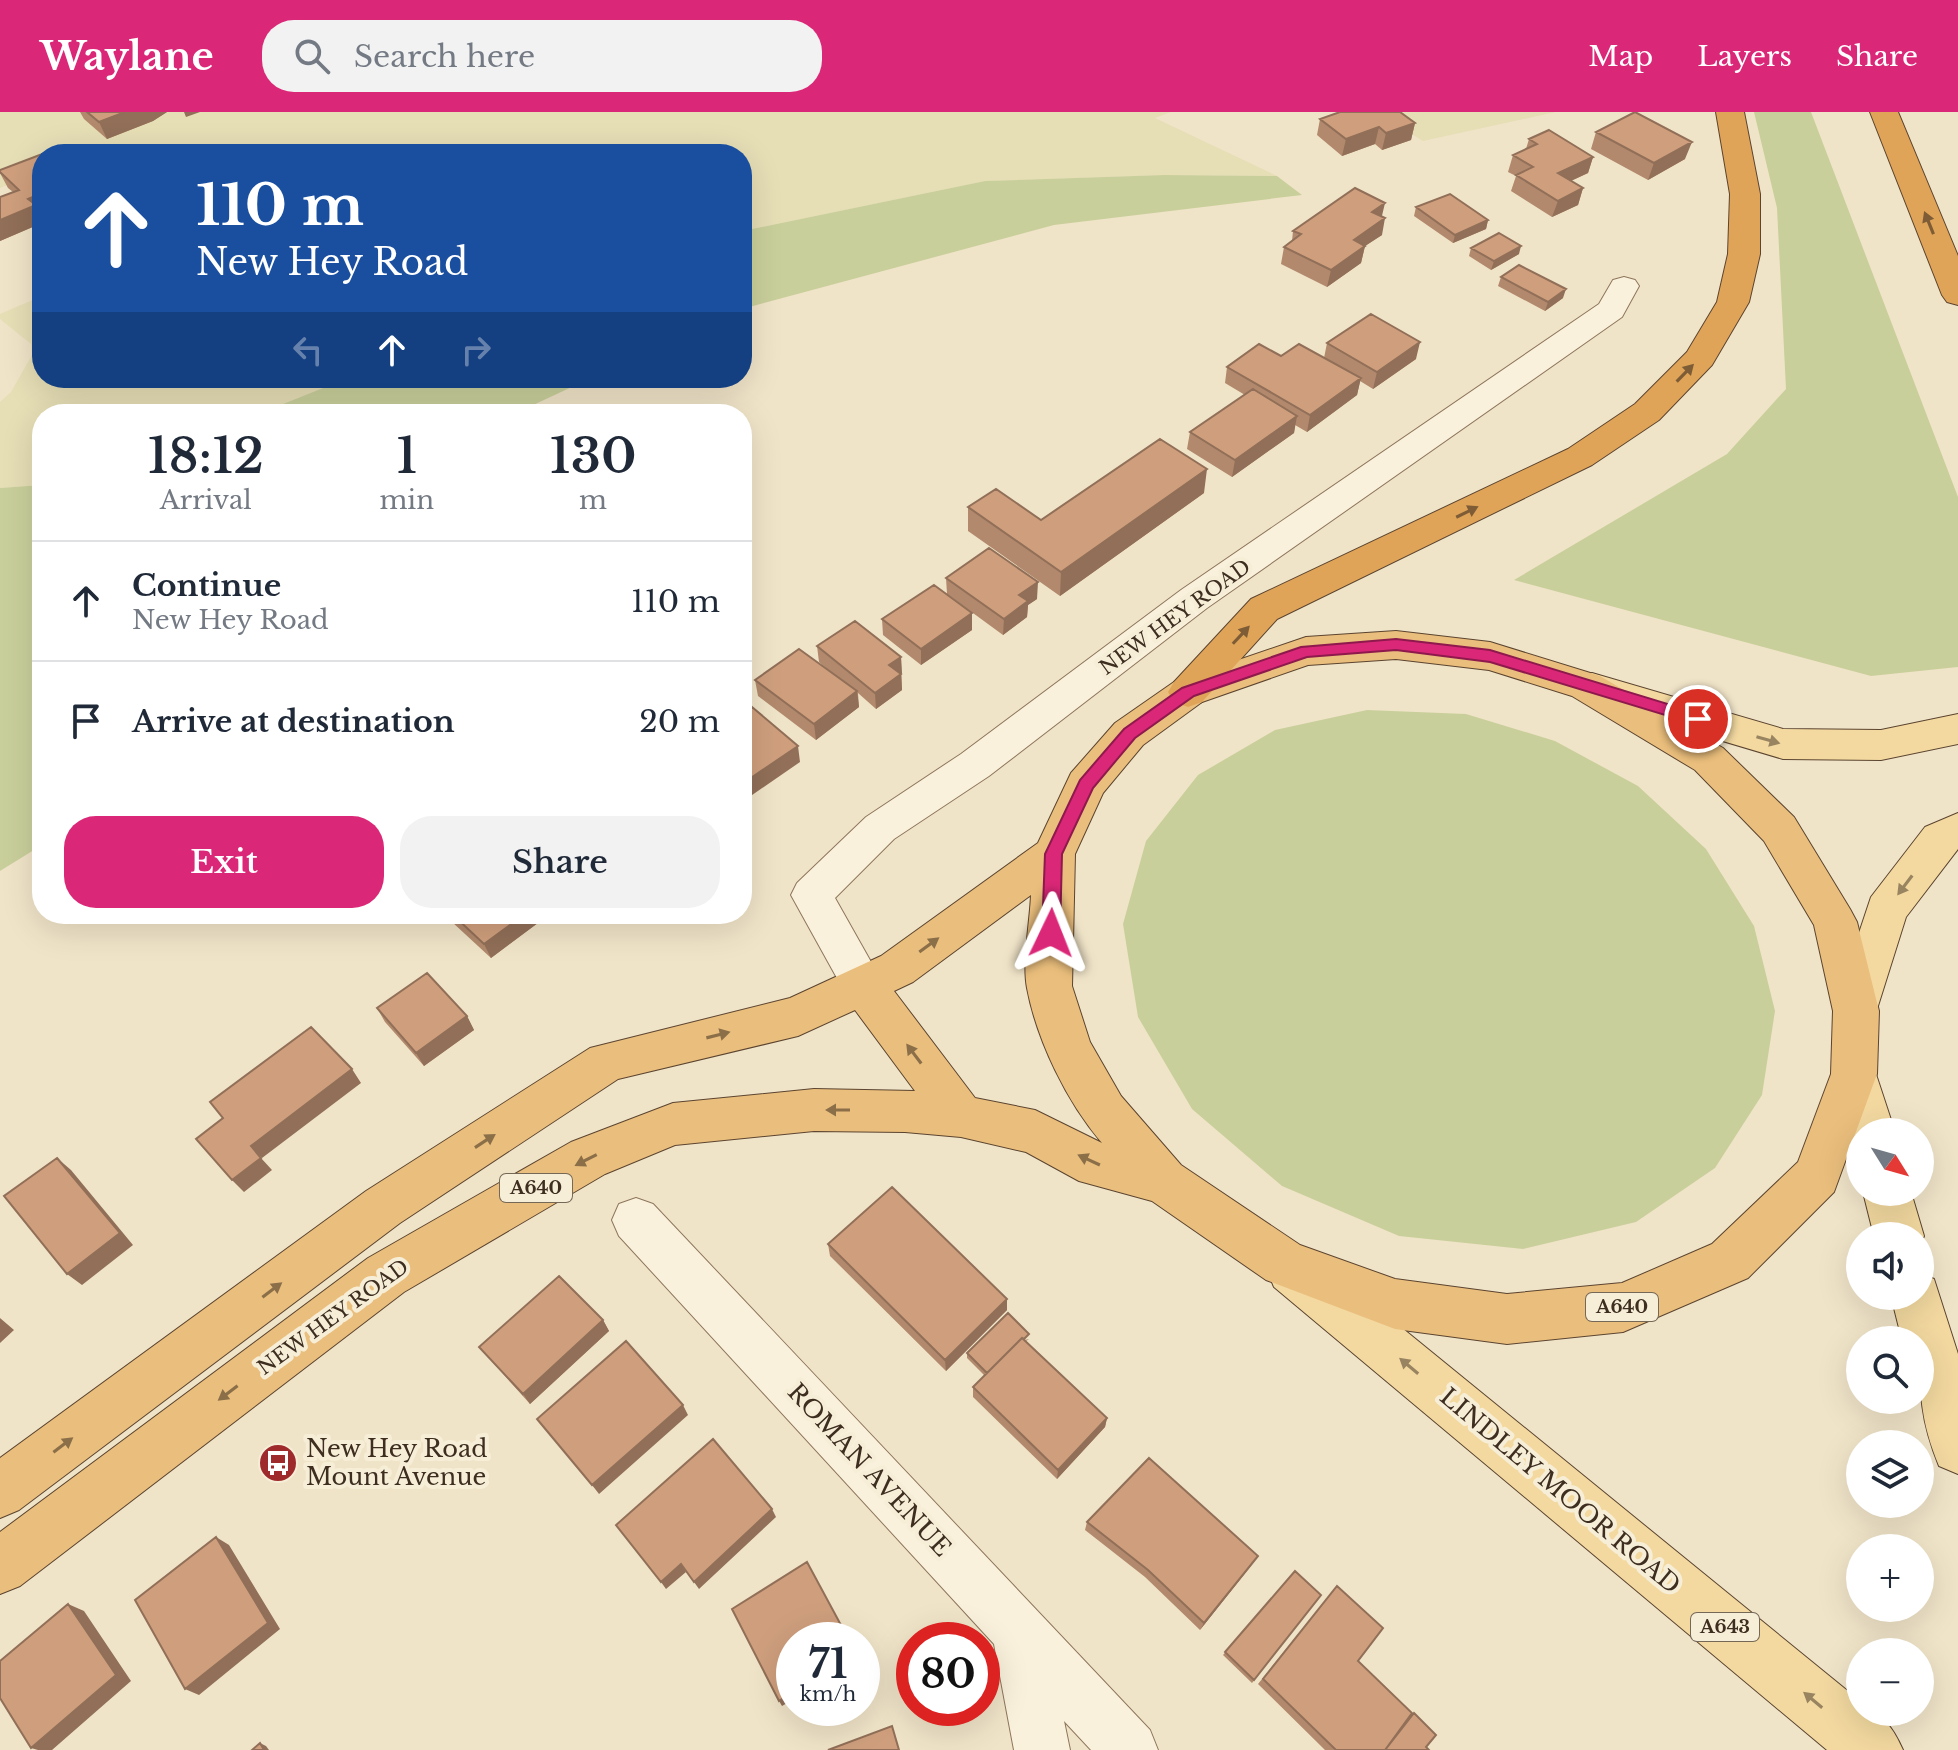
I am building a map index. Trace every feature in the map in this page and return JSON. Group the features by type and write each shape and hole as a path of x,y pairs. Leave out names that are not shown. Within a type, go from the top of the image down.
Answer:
{"highway":[{"path":"1188,692 1264,609 1580,457 1647,412 1700,358 1733,302 1744,254 1745,194 1730,112"},
{"path":"1884,112 1958,295"},
{"name":"A640","path":"1396,645 1490,656 1586,686 1709,759 1779,829 1835,922 1856,1011 1854,1074 1817,1176 1730,1261 1623,1307 1507,1319 1395,1304 1284,1263 1164,1181 1104,1111 1069,1047 1049,986 1054,854 1086,784 1129,734 1188,692 1306,651 1396,645"},
{"name":"A640","path":"0,1491 383,1207 606,1062 798,1016 897,969 1054,854"},
{"path":"863,985 961,1116"},
{"name":"NEW HEY ROAD","path":"0,1566 386,1275 588,1158 673,1124 814,1110 905,1111 961,1116 1035,1132 1096,1165 1164,1181"}],"main road":[{"name":"A640","path":"1586,686 1783,744 1881,745 1958,729"},
{"name":"A640","path":"1856,1011 1886,910 1940,839 1958,830"},
{"path":"1854,1074 1867,1118"},
{"name":"LINDLEY MOOR ROAD","path":"1284,1263 1873,1750"},
{"path":"1920,1310 1958,1447"}],"street":[{"name":"NEW HEY ROAD","path":"863,985 812,895 880,828 975,765 1194,599 1611,310 1624,286"},
{"name":"ROMAN AVENUE","path":"636,1220 1130,1750"},
{"path":"1019,1631 1042,1750"}],"shaded area":[{"path":"0,112 1171,112 1155,118 1277,176 1164,175 985,181 752,229 752,144 32,144 32,175 0,188"},
{"path":"1376,112 1556,112 1423,141"},
{"path":"32,300 32,355 31,344 0,319 0,314"},
{"path":"32,355 32,388 323,388 283,404 32,404 32,486 0,488 0,402 11,392"}],"green space":[{"path":"1754,112 1811,112 1958,497 1958,667 1871,676 1514,580 1727,454 1786,389 1777,208"},
{"path":"1164,175 1277,176 1302,195 1054,225 752,306 752,229 985,181"},
{"path":"323,388 570,388 535,404 283,404"},
{"path":"32,486 32,851 0,871 0,488"},
{"path":"1367,710 1466,714 1555,741 1638,786 1706,849 1754,926 1775,1011 1762,1095 1715,1168 1636,1222 1523,1249 1399,1236 1282,1186 1192,1109 1138,1017 1123,924 1146,841 1198,775 1275,730"}],"building":[{"path":"87,112 125,112 99,122"},
{"path":"1340,112 1400,112 1415,123 1386,133 1379,127 1346,139 1320,119"},
{"path":"1635,112 1692,142 1654,163 1596,132"},
{"path":"1549,130 1593,157 1558,173 1583,188 1558,201 1516,175 1533,167 1513,155 1537,144 1529,139"},
{"path":"32,158 32,197 28,199 32,207 0,220 0,197 19,190 0,170"},
{"path":"1355,188 1385,203 1372,212 1385,218 1354,240 1365,246 1331,270 1284,247 1301,234 1293,231"},
{"path":"1450,194 1488,220 1455,235 1416,207"},
{"path":"1499,233 1521,246 1494,261 1471,248"},
{"path":"1519,265 1566,289 1548,302 1501,277"},
{"path":"1371,314 1420,342 1377,372 1327,343"},
{"path":"1259,344 1281,356 1299,344 1361,378 1310,415 1227,367"},
{"path":"1253,389 1297,416 1235,460 1190,432"},
{"path":"1160,439 1207,469 1061,572 968,507 996,489 1041,520"},
{"path":"989,548 1038,582 1019,595 1028,601 1004,619 946,578"},
{"path":"934,585 972,613 921,649 882,619"},
{"path":"855,621 901,657 889,665 901,674 875,693 817,646"},
{"path":"799,649 857,691 814,724 755,680"},
{"path":"752,707 798,746 752,777"},
{"path":"463,924 511,924 484,944"},
{"path":"427,973 467,1016 416,1053 377,1008"},
{"path":"311,1027 352,1069 251,1146 261,1158 232,1180 196,1139 223,1118 210,1102"},
{"path":"57,1158 120,1233 67,1274 4,1196"},
{"path":"892,1187 1007,1299 945,1360 828,1244"},
{"path":"559,1276 603,1320 523,1394 479,1347"},
{"path":"1008,1313 1029,1334 987,1373 967,1353"},
{"path":"1022,1338 1107,1418 1058,1470 973,1387"},
{"path":"626,1341 683,1405 592,1485 537,1419"},
{"path":"713,1439 772,1509 694,1582 681,1564 661,1582 616,1525"},
{"path":"1149,1458 1258,1556 1204,1623 1148,1570 1087,1522"},
{"path":"216,1537 268,1623 185,1689 135,1600"},
{"path":"807,1562 839,1622 776,1622 776,1695 732,1609"},
{"path":"1295,1571 1321,1595 1254,1680 1225,1652"},
{"path":"1337,1586 1383,1628 1358,1661 1412,1713 1385,1750 1336,1750 1263,1679"},
{"path":"68,1604 116,1675 31,1748 0,1698 0,1661"},
{"path":"1414,1713 1436,1735 1426,1747 1429,1750 1385,1750"},
{"path":"892,1726 899,1750 828,1750"},
{"path":"260,1743 264,1750 252,1750"}],"place":[{"name":"New Hey Road Mount Avenue","path":"278,1463"}],"route":[{"path":"1051,933 1054,854 1086,784 1129,734 1188,692 1306,651 1396,645 1490,656 1698,719"}]}
